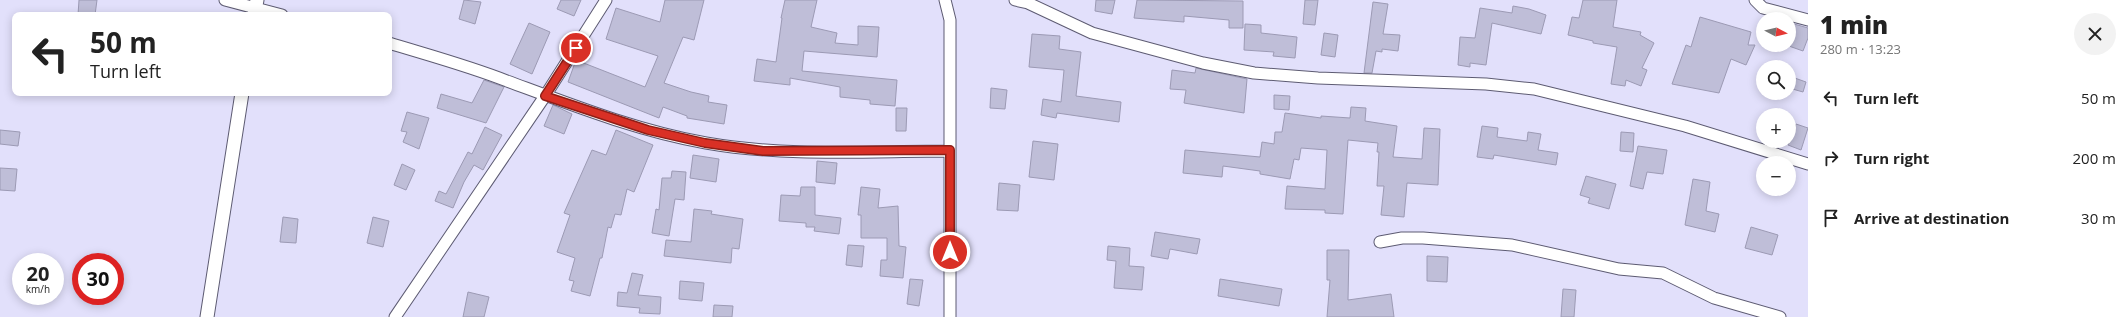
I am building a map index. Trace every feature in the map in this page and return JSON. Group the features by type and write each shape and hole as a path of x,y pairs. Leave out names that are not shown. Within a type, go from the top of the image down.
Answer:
{"street":[{"path":"225,0 271,12"},
{"path":"395,317 545,96 606,0"},
{"path":"945,0 950,20 950,317"},
{"path":"1015,0 1028,3 1092,34 1203,63 1254,73 1304,77 1486,84 1534,89 1685,126 1808,164"},
{"path":"1755,0 1762,8 1808,20"},
{"path":"392,44 506,80 545,96 648,130 705,143 763,151 950,150"},
{"path":"207,317 242,96"},
{"path":"1380,242 1402,238 1423,238 1512,245 1619,269 1664,273 1714,298 1780,317"}],"building":[{"path":"79,0 97,0 95,12 78,12"},
{"path":"464,0 481,2 475,24 459,19"},
{"path":"561,0 581,0 574,16 557,9"},
{"path":"665,0 704,0 694,40 683,37 664,83 709,96 708,102 727,105 724,124 687,118 687,116 663,107 659,118 568,82 576,60 645,87 658,56 606,39 616,8 660,22"},
{"path":"785,0 817,0 811,27 837,33 835,43 858,45 858,26 879,27 877,57 804,51 802,71 897,80 895,106 870,104 870,100 840,97 840,87 790,78 790,85 754,81 757,59 776,62 781,18"},
{"path":"1096,0 1115,0 1112,14 1095,11"},
{"path":"1137,0 1243,1 1243,28 1229,28 1229,20 1184,16 1184,22 1134,18"},
{"path":"1305,0 1318,0 1315,25 1303,24"},
{"path":"1583,0 1617,0 1613,27 1641,32 1640,35 1654,43 1642,68 1647,70 1641,86 1626,80 1625,86 1611,84 1617,47 1593,43 1593,41 1568,35 1572,17 1579,18"},
{"path":"1373,2 1388,4 1383,34 1400,35 1398,51 1382,49 1382,52 1376,51 1372,73 1364,73"},
{"path":"1513,6 1529,9 1546,15 1541,34 1492,23 1486,65 1470,63 1470,67 1458,65 1460,37 1475,38 1480,8 1512,13"},
{"path":"1700,17 1751,32 1748,45 1755,45 1746,65 1731,59 1719,93 1672,84 1686,45 1691,47"},
{"path":"529,23 550,32 532,74 510,64"},
{"path":"1245,24 1261,25 1261,33 1297,37 1295,58 1273,56 1274,52 1244,50"},
{"path":"1796,25 1808,28 1808,38 1803,51 1796,49"},
{"path":"1324,33 1338,35 1335,57 1321,55"},
{"path":"1032,34 1060,36 1059,49 1081,52 1076,96 1121,102 1119,122 1057,113 1056,118 1041,115 1043,99 1061,102 1064,70 1029,67"},
{"path":"1196,68 1247,79 1244,113 1184,103 1186,90 1170,89 1172,70 1195,73"},
{"path":"1796,78 1806,82 1803,92 1796,90"},
{"path":"484,80 504,87 486,123 437,108 441,94 472,103"},
{"path":"991,88 1007,90 1005,109 990,108"},
{"path":"1274,95 1290,96 1289,110 1274,109"},
{"path":"553,105 572,114 564,134 544,126"},
{"path":"1351,107 1366,108 1365,121 1397,126 1393,157 1422,159 1424,128 1440,129 1438,185 1407,183 1404,217 1381,215 1384,186 1377,186 1379,152 1377,152 1378,143 1348,140 1343,214 1325,213 1325,210 1285,209 1287,186 1325,189 1327,150 1301,148 1299,160 1294,159 1290,179 1260,174 1260,171 1223,166 1222,177 1183,173 1185,150 1260,157 1262,142 1274,144 1275,132 1282,132 1285,113 1321,118 1321,116 1350,118"},
{"path":"896,108 907,108 906,131 896,131"},
{"path":"407,112 429,118 419,149 403,142 407,132 401,131"},
{"path":"1796,124 1808,128 1801,150 1796,148"},
{"path":"1482,126 1498,128 1497,137 1527,141 1528,132 1541,134 1538,150 1558,153 1556,165 1494,155 1493,159 1477,157"},
{"path":"485,127 502,135 483,170 474,165 464,182 453,208 435,201 439,191 446,194 468,152 472,154"},
{"path":"0,130 20,132 18,146 0,144"},
{"path":"616,130 653,145 634,192 627,189 621,215 615,214 611,228 608,227 602,258 600,258 590,296 571,291 574,281 569,280 575,258 557,252 570,215 564,213 592,150 606,155"},
{"path":"1621,132 1634,133 1633,152 1620,151"},
{"path":"1033,141 1058,144 1054,180 1029,177"},
{"path":"1638,146 1667,150 1663,174 1647,172 1643,189 1630,186"},
{"path":"693,155 719,159 716,182 690,178"},
{"path":"817,161 837,163 835,184 816,182"},
{"path":"402,164 415,170 406,190 394,185"},
{"path":"0,168 17,169 15,191 0,190"},
{"path":"672,171 686,172 684,200 675,199 669,236 652,233 656,209 659,210 662,178 671,178"},
{"path":"1586,176 1616,184 1609,209 1588,203 1590,198 1580,195"},
{"path":"1693,179 1710,182 1706,211 1719,214 1715,232 1685,225"},
{"path":"999,183 1020,185 1018,211 997,210"},
{"path":"801,187 815,187 815,215 841,218 839,234 814,231 815,227 806,227 806,223 779,221 781,195 800,196"},
{"path":"861,187 880,189 878,208 898,206 899,246 906,247 903,278 880,276 881,260 887,260 887,238 861,238 861,215 858,215"},
{"path":"694,209 712,211 711,214 743,219 739,249 732,248 731,263 664,256 666,240 691,242"},
{"path":"283,217 298,219 296,243 280,242"},
{"path":"373,217 389,221 383,247 367,243"},
{"path":"1751,227 1778,235 1772,255 1745,248"},
{"path":"1155,232 1200,239 1197,254 1170,249 1168,259 1151,256"},
{"path":"848,245 864,246 862,267 846,265"},
{"path":"1108,246 1130,248 1129,266 1144,267 1142,290 1114,288 1116,261 1107,260"},
{"path":"1327,250 1349,250 1348,300 1391,294 1394,317 1327,317 1330,280 1327,280"},
{"path":"1427,256 1448,257 1447,282 1427,281"},
{"path":"632,273 643,275 638,295 661,297 660,314 639,313 640,308 617,306 618,292 627,293"},
{"path":"910,279 923,280 919,306 907,304"},
{"path":"1220,279 1282,289 1279,306 1218,296"},
{"path":"680,281 704,283 702,301 679,299"},
{"path":"1563,289 1576,290 1574,317 1561,317"},
{"path":"468,292 489,297 484,317 463,317"},
{"path":"714,305 733,306 732,317 713,317"}],"route":[{"path":"576,48 545,96 648,130 705,143 763,151 950,150 950,252"}]}
